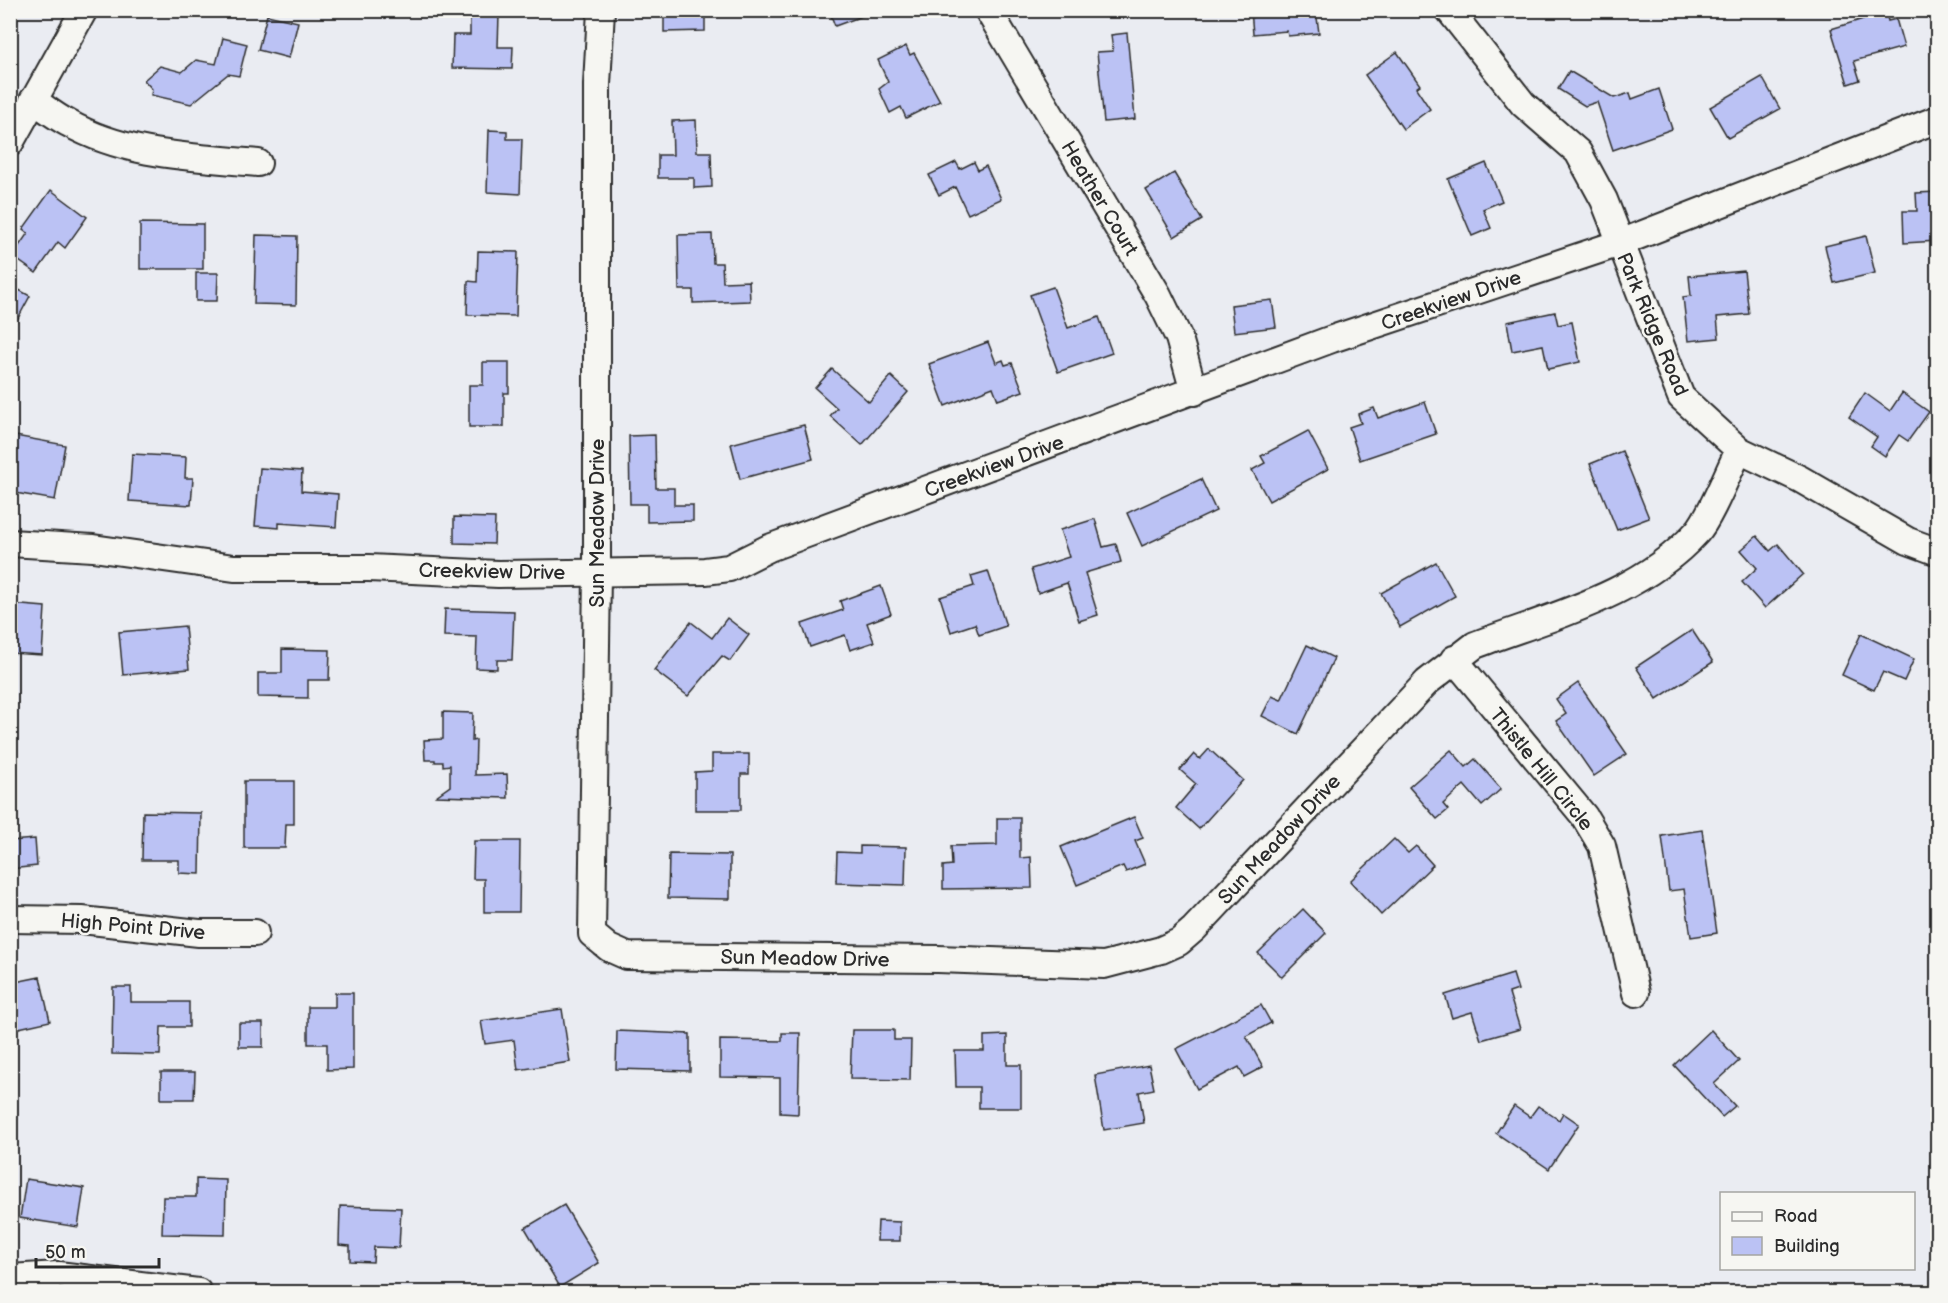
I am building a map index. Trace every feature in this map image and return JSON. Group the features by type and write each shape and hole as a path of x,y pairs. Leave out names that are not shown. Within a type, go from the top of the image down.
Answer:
{"street":[{"path":"10,143 84,10"},
{"name":"Sun Meadow Drive","path":"601,10 597,96 597,573 592,934 609,948 627,956 938,959 1104,965 1161,950 1179,942 1194,929 1427,682 1454,659 1475,645 1620,591 1651,572 1699,530 1739,450"},
{"name":"Heather Court","path":"988,10 1158,295 1179,338 1194,392"},
{"name":"Park Ridge Road","path":"1449,10 1523,104 1578,152 1604,200 1680,397 1739,450 1800,478 1908,540 1938,552"},
{"path":"33,100 69,124 123,145 172,155 258,162"},
{"name":"Creekview Drive","path":"10,543 93,548 234,568 369,568 498,574 729,568 769,548 1332,339 1620,243 1938,119"},
{"name":"Thistle Hill Circle","path":"1454,659 1584,816 1602,846 1636,993"},
{"name":"High Point Drive","path":"10,919 82,920 199,933 255,933"},
{"path":"10,1278 58,1275 198,1293"}],"building":[{"path":"664,10 705,10 705,31 664,32"},
{"path":"829,10 872,10 873,12 835,26"},
{"path":"1251,10 1316,10 1319,33 1288,36 1287,31 1253,34"},
{"path":"1886,12 1888,21 1896,19 1904,47 1854,61 1860,80 1848,84 1831,29"},
{"path":"470,14 499,15 498,47 513,47 512,69 452,68 453,35 470,35"},
{"path":"267,15 298,22 289,58 258,50"},
{"path":"1127,33 1135,119 1104,122 1097,52 1113,51 1111,35"},
{"path":"223,38 247,44 239,76 228,74 191,104 151,95 152,89 144,80 160,66 182,72 196,60 216,64"},
{"path":"906,46 910,55 914,53 940,101 906,118 901,107 890,113 879,89 888,82 878,60"},
{"path":"1397,52 1420,85 1416,88 1430,109 1403,129 1365,75"},
{"path":"1569,71 1614,98 1630,93 1632,99 1659,89 1672,129 1613,150 1597,102 1585,106 1558,89"},
{"path":"1762,77 1780,109 1728,138 1710,107"},
{"path":"696,120 697,152 711,152 712,187 694,188 694,178 658,178 658,155 673,155 672,121"},
{"path":"489,130 507,131 507,139 522,139 520,194 487,192"},
{"path":"956,162 960,169 974,162 978,170 986,166 1001,199 968,214 955,187 939,195 929,175"},
{"path":"1486,163 1502,201 1483,209 1491,228 1472,236 1448,179"},
{"path":"1174,173 1202,220 1174,237 1146,190"},
{"path":"51,190 87,217 65,248 58,242 36,273 12,256 28,233 23,229"},
{"path":"1938,192 1938,241 1904,243 1903,211 1917,211 1916,193"},
{"path":"140,223 203,224 203,269 140,269"},
{"path":"712,234 713,263 722,263 723,282 749,281 750,301 693,303 693,290 679,290 678,235"},
{"path":"256,235 297,236 296,305 254,304"},
{"path":"1866,236 1875,273 1834,283 1825,246"},
{"path":"478,251 518,252 516,316 467,315 468,281 477,282"},
{"path":"1744,271 1749,314 1717,317 1719,338 1688,341 1683,297 1691,296 1689,276"},
{"path":"196,273 218,273 217,301 196,301"},
{"path":"10,285 30,296 10,333"},
{"path":"1053,287 1068,328 1099,317 1112,353 1058,372 1030,295"},
{"path":"1272,300 1276,327 1234,332 1231,305"},
{"path":"1555,312 1558,325 1572,322 1580,362 1548,369 1543,345 1512,351 1507,322"},
{"path":"988,342 996,363 1003,360 1005,365 1012,363 1023,391 998,400 993,387 945,406 929,364"},
{"path":"483,362 509,362 509,393 504,393 504,427 469,427 469,385 483,385"},
{"path":"832,369 869,402 891,376 908,392 862,445 830,416 837,408 815,388"},
{"path":"1865,393 1890,411 1902,393 1929,412 1908,441 1899,435 1885,456 1871,446 1877,437 1849,417"},
{"path":"1425,402 1436,434 1360,460 1349,427 1361,423 1358,414 1374,408 1378,418"},
{"path":"804,425 813,459 740,479 731,444"},
{"path":"1308,431 1328,469 1269,501 1252,470 1265,463 1261,456"},
{"path":"10,435 65,445 55,500 10,492"},
{"path":"655,435 656,488 674,488 674,505 693,505 693,521 647,522 647,504 630,504 629,436"},
{"path":"1622,451 1649,518 1617,530 1590,464"},
{"path":"132,454 186,457 185,478 193,478 191,505 129,501"},
{"path":"260,468 302,471 301,491 338,494 336,527 279,523 279,528 255,526"},
{"path":"1201,479 1216,511 1142,546 1127,513"},
{"path":"454,517 495,518 494,544 454,543"},
{"path":"1095,519 1103,547 1116,544 1121,562 1085,573 1098,615 1079,621 1067,583 1038,593 1031,569 1069,557 1060,530"},
{"path":"1757,536 1770,551 1778,544 1803,574 1765,608 1742,582 1757,568 1741,550"},
{"path":"1436,562 1455,596 1400,627 1381,593"},
{"path":"988,571 1006,626 979,635 975,624 951,632 940,597 974,586 971,576"},
{"path":"881,586 891,614 867,623 874,642 850,650 845,635 810,647 802,624 843,610 840,601"},
{"path":"10,604 45,607 42,655 10,653"},
{"path":"445,609 514,611 512,660 497,660 497,669 476,668 477,637 444,636"},
{"path":"727,618 749,635 730,661 722,656 688,696 654,670 691,622 712,638"},
{"path":"185,626 189,669 123,675 119,632"},
{"path":"1692,630 1713,662 1657,699 1636,667"},
{"path":"1861,634 1914,659 1904,681 1883,672 1874,690 1842,675"},
{"path":"1307,645 1334,658 1298,734 1262,716 1272,696 1281,700"},
{"path":"282,649 330,650 329,680 308,680 308,698 258,697 258,673 282,673"},
{"path":"1578,683 1627,754 1594,776 1556,721 1566,714 1556,699"},
{"path":"443,712 473,713 472,741 476,740 475,775 507,774 508,798 436,796 450,786 450,765 443,766 443,762 425,760 424,740 443,739"},
{"path":"1209,749 1243,780 1199,829 1176,808 1196,784 1180,770 1194,754 1200,759"},
{"path":"1451,750 1466,767 1475,759 1501,789 1482,806 1464,785 1443,804 1448,810 1437,819 1409,787"},
{"path":"712,754 749,754 749,774 741,774 741,810 695,810 695,772 712,771"},
{"path":"244,781 294,781 294,824 286,824 285,848 244,848"},
{"path":"143,812 201,813 200,874 179,873 179,860 142,860"},
{"path":"1134,817 1143,838 1135,841 1145,864 1126,872 1123,866 1077,885 1061,847"},
{"path":"997,818 1020,818 1020,858 1031,857 1032,888 943,889 943,866 952,865 951,846 997,845"},
{"path":"1702,830 1717,933 1691,937 1684,889 1669,891 1662,836"},
{"path":"35,839 37,866 10,869 10,841"},
{"path":"1394,839 1408,853 1416,846 1433,865 1381,915 1350,881"},
{"path":"474,841 520,841 519,912 484,912 484,879 473,879"},
{"path":"860,846 906,847 905,885 836,883 837,852 860,853"},
{"path":"669,854 730,855 730,899 668,898"},
{"path":"1303,909 1326,933 1282,977 1258,953"},
{"path":"1513,974 1518,990 1509,993 1520,1029 1481,1040 1472,1012 1452,1018 1445,995"},
{"path":"40,977 50,1021 10,1030 10,983"},
{"path":"113,987 131,987 131,1002 189,1002 189,1027 161,1027 160,1055 112,1054"},
{"path":"335,993 353,993 353,1069 327,1070 327,1044 308,1044 308,1007 335,1007"},
{"path":"1261,1005 1271,1023 1246,1036 1263,1067 1244,1077 1239,1067 1197,1089 1176,1049"},
{"path":"562,1009 570,1062 518,1070 514,1040 485,1044 481,1021"},
{"path":"239,1023 263,1023 263,1047 239,1047"},
{"path":"852,1030 894,1030 894,1040 911,1040 910,1080 850,1079"},
{"path":"1711,1030 1739,1061 1714,1084 1735,1106 1722,1117 1674,1065"},
{"path":"617,1031 690,1034 690,1071 616,1069"},
{"path":"782,1033 800,1033 798,1114 780,1113 780,1078 720,1077 720,1040 782,1041"},
{"path":"1007,1035 1007,1065 1021,1065 1021,1108 979,1108 979,1087 956,1087 955,1051 984,1051 984,1036"},
{"path":"1149,1065 1154,1089 1139,1092 1144,1123 1104,1130 1095,1075"},
{"path":"161,1072 195,1072 194,1099 161,1099"},
{"path":"1514,1106 1530,1117 1538,1106 1559,1120 1563,1113 1579,1124 1549,1169 1496,1133"},
{"path":"26,1179 84,1188 78,1227 20,1218"},
{"path":"196,1179 226,1180 225,1235 162,1234 163,1197 196,1197"},
{"path":"564,1205 599,1263 560,1287 525,1228"},
{"path":"340,1206 401,1208 399,1248 374,1247 373,1262 350,1261 350,1246 339,1245"},
{"path":"878,1221 900,1222 900,1241 877,1241"}]}
